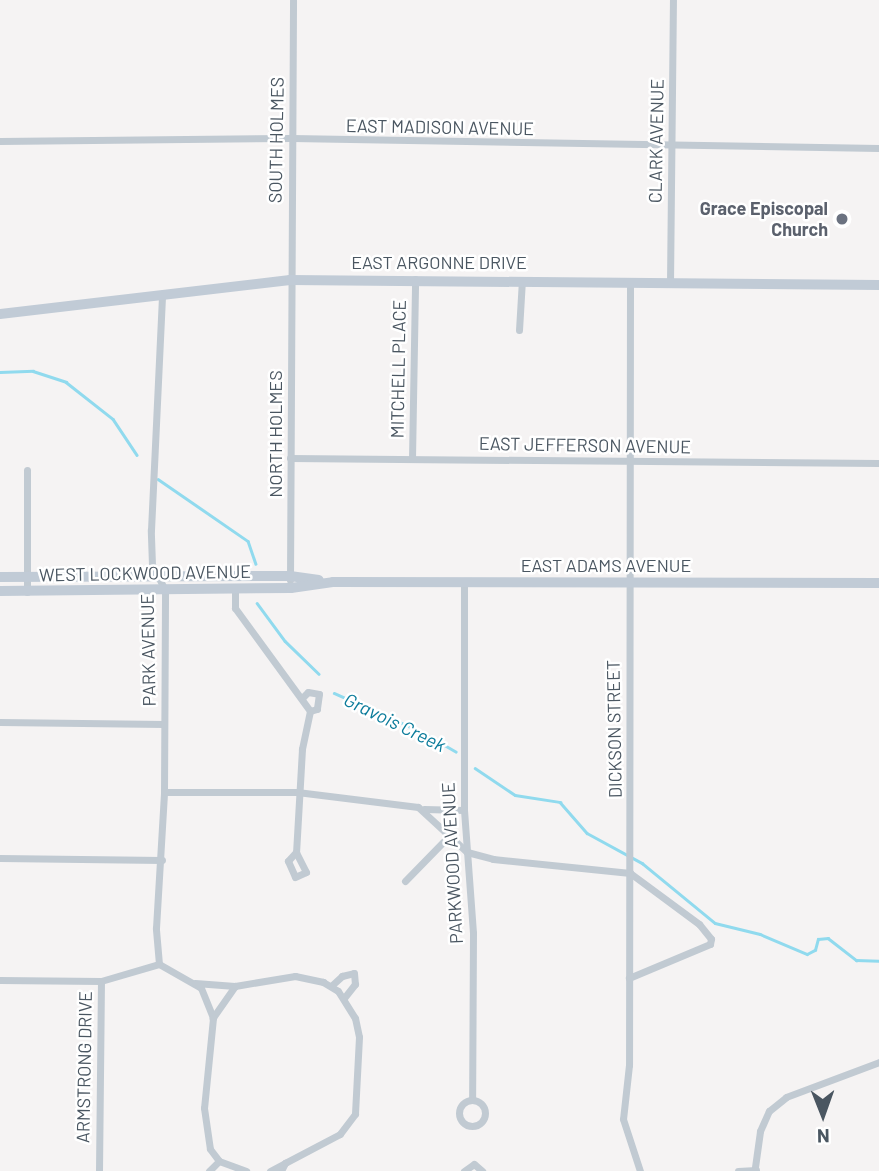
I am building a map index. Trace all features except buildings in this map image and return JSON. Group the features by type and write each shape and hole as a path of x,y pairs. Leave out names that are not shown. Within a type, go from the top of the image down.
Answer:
{"main road":[{"name":"EAST ARGONNE DRIVE","path":"0,314 290,279 879,285"},
{"name":"WEST LOCKWOOD AVENUE","path":"0,576 290,576"},
{"name":"EAST ADAMS AVENUE","path":"290,576 333,582 879,583"},
{"name":"EAST ADAMS AVENUE","path":"291,588 333,582"},
{"name":"WEST LOCKWOOD AVENUE","path":"0,592 291,588"}],"street":[{"name":"SOUTH HOLMES","path":"290,279 293,0"},
{"name":"CLARK AVENUE","path":"670,283 673,0"},
{"name":"EAST MADISON AVENUE","path":"0,141 292,138 672,147 879,148"},
{"name":"NORTH HOLMES","path":"290,279 291,588"},
{"name":"MITCHELL PLACE","path":"412,459 415,279"},
{"path":"519,330 522,281"},
{"name":"DICKSON STREET","path":"630,283 629,1065 623,1119 640,1171"},
{"name":"PARK AVENUE","path":"159,964 156,928 164,792 165,590 152,565 150,530 162,296"},
{"name":"EAST JEFFERSON AVENUE","path":"290,458 879,463"},
{"path":"27,470 27,592"},
{"name":"PARKWOOD AVENUE","path":"464,582 464,810 473,933 472,1100"},
{"path":"235,589 235,608 310,711 297,792 296,852"},
{"path":"302,698 308,692 319,694 317,709 310,711"},
{"path":"0,722 164,724"},
{"path":"164,792 297,792 424,809 464,810"},
{"path":"424,809 447,838 467,852 493,859 630,873 704,930 711,939 701,948 629,978"},
{"path":"405,881 447,838"},
{"path":"0,858 162,860"},
{"path":"159,964 195,983 235,986 295,976 331,986 344,998 359,1037 355,1114 340,1134 283,1167 270,1171"},
{"name":"ARMSTRONG DRIVE","path":"99,1171 101,981 159,964"},
{"path":"331,986 342,976 354,973 355,984 344,998"},
{"path":"0,980 101,981"},
{"path":"195,983 213,1018"},
{"path":"235,986 213,1018 204,1108 210,1149 219,1161 246,1171"},
{"path":"738,1171 756,1169 761,1131 777,1104 879,1062"},
{"path":"209,1171 219,1161"},
{"path":"464,1171 474,1164 482,1171"}],"waterway":[{"name":"Gravois Creek","path":"0,372 33,371 66,382 113,419 137,455"},
{"name":"Gravois Creek","path":"158,479 248,541 256,564"},
{"name":"Gravois Creek","path":"257,603 285,641 319,674"},
{"name":"Gravois Creek","path":"334,693 422,732 456,752"},
{"name":"Gravois Creek","path":"475,768 515,795 560,802 587,833 642,863 715,923 760,934 807,954 815,950 818,939 828,938 856,960 879,961"}],"place":[{"name":"Grace Episcopal Church","path":"842,219"}]}
